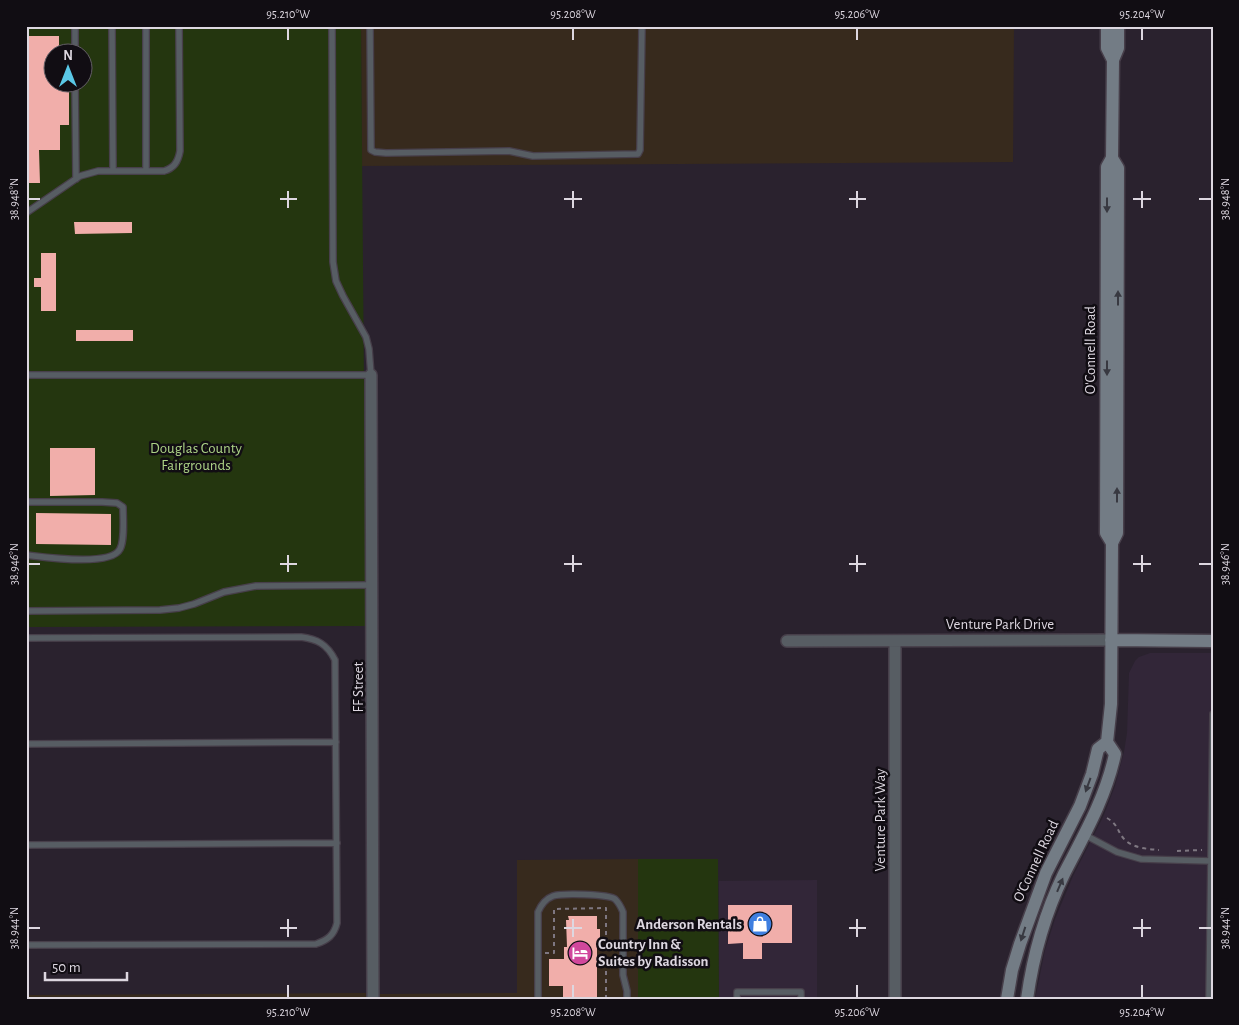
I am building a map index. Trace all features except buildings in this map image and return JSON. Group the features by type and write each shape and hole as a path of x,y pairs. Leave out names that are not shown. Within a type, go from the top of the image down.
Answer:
{"street":[{"name":"O'Connell Road","path":"1107,26 1107,48 1113,60"},
{"name":"O'Connell Road","path":"1027,999 1033,964 1043,928 1064,875 1099,804 1115,754 1107,742 1110,714 1112,640 1112,542 1106,533 1107,167 1112,158 1113,60 1118,48 1118,26"},
{"name":"FF Street","path":"371,375 373,999"},
{"name":"Venture Park Drive","path":"787,642 895,640 1213,641"},
{"name":"Venture Park Way","path":"895,640 895,999"},
{"name":"O'Connell Road","path":"1007,999 1016,956 1046,873 1080,806 1092,774 1098,749 1107,742"}],"lane":[{"path":"75,26 75,42"},
{"path":"112,26 113,171"},
{"path":"146,26 146,171"},
{"path":"26,213 76,179 98,171 164,171 170,170 175,165 180,152 179,26"},
{"path":"26,375 371,375 366,337 336,281 333,262 332,26"},
{"path":"370,26 371,150 386,153 509,151 533,156 638,154 640,150 642,26"},
{"path":"75,92 76,179"},
{"path":"26,502 102,502 117,503 123,507 122,544 119,551 111,556 99,559 68,559 26,555"},
{"path":"26,611 160,610 179,608 224,592 256,586 372,585"},
{"path":"26,638 301,637 316,639 325,645 335,660 337,923 335,931 330,937 316,944 26,945"},
{"path":"1209,999 1213,714"},
{"path":"26,744 336,742"},
{"path":"1085,835 1117,852 1141,859 1211,861"},
{"path":"26,845 336,843"},
{"path":"538,999 538,912 540,905 554,895 606,895 614,899 623,912 623,975 627,999"},
{"path":"737,999 737,992 801,992 801,999"}],"path":[{"path":"1107,818 1118,828 1126,841 1137,846 1160,851"},
{"path":"1171,851 1211,851"},
{"path":"545,953 554,953 554,909 606,908 606,999"}],"shaded area":[{"path":"361,26 1014,26 1013,162 362,166"},
{"path":"1150,653 1213,653 1213,999 1035,999 1045,950 1055,919 1073,876 1103,817 1115,786 1127,733 1129,673 1139,657"},
{"path":"638,859 638,999 379,999 379,994 517,993 517,860"},
{"path":"817,880 817,999 719,999 719,881"},
{"path":"366,993 366,999 26,999 26,995"}],"green space":[{"name":"Douglas County Fairgrounds","path":"26,26 361,26 366,626 26,627"},
{"path":"638,859 718,859 719,999 638,999"}],"place":[{"name":"Anderson Rentals","path":"760,924"},
{"name":"Country Inn & Suites by Radisson","path":"580,953"}]}
